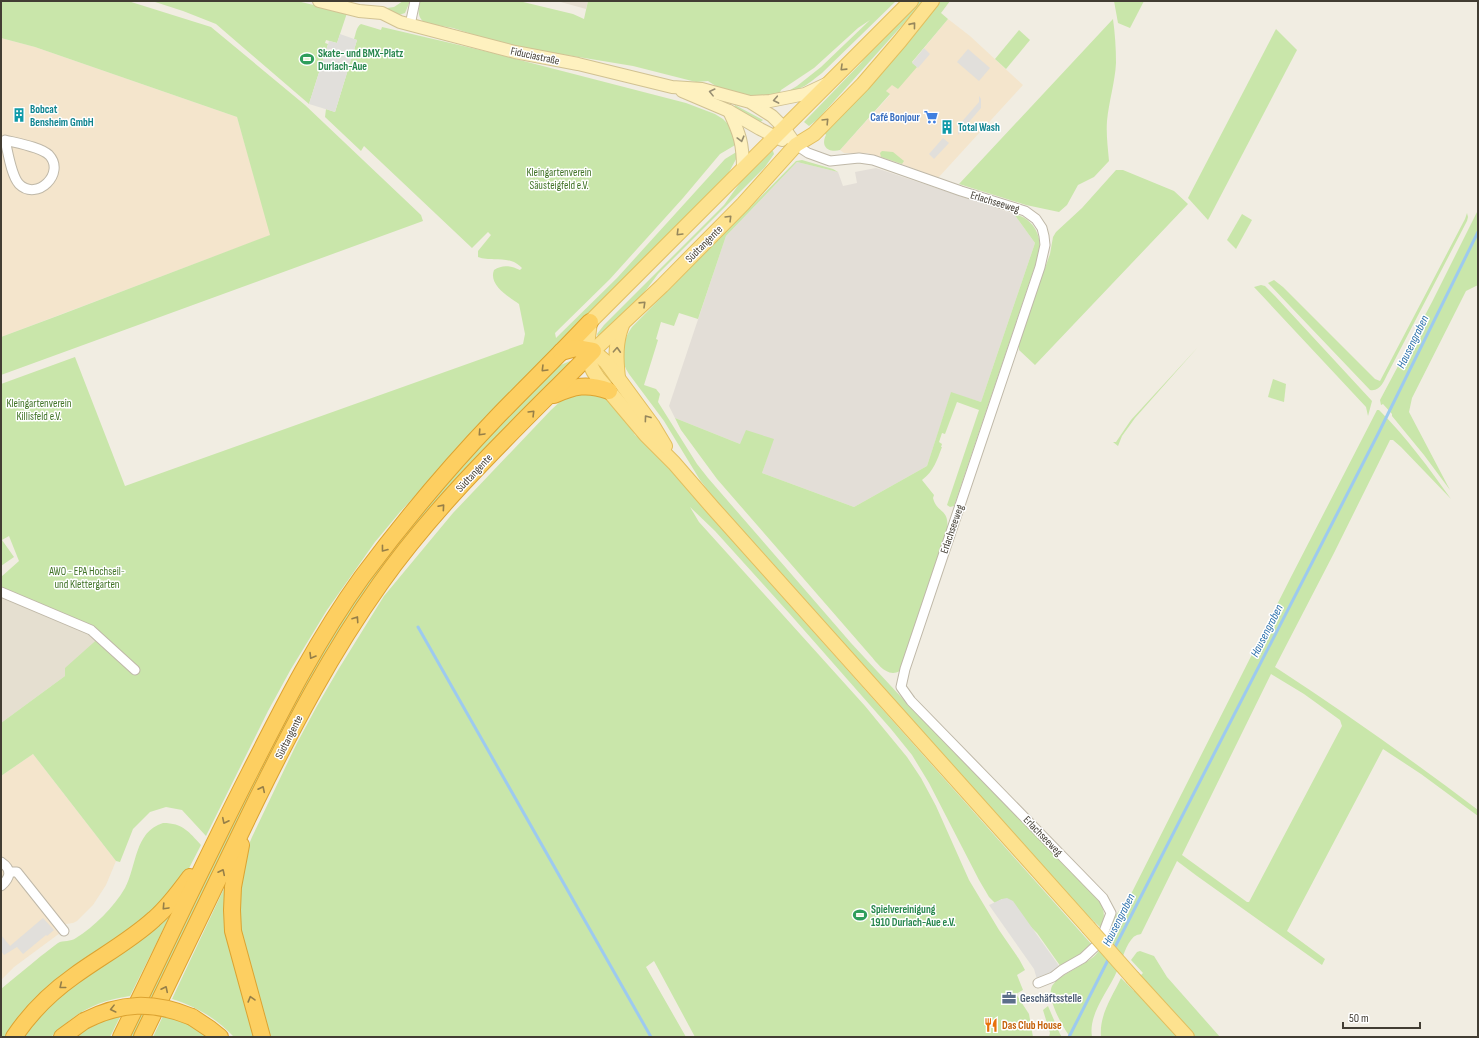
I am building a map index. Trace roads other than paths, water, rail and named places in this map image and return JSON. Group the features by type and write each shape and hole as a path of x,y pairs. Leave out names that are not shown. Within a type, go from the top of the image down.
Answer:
{"highway":[{"name":"Südtangente","path":"121,1037 208,856 298,680 329,628 362,578 408,518 477,438 590,322"},
{"path":"561,352 576,348 589,353"},
{"name":"Südtangente","path":"142,1037 286,741 335,652 380,583 416,536 448,500 589,353"},
{"path":"545,400 570,388 578,386 594,386 609,391"},
{"path":"245,824 233,887 233,932 262,1037"},
{"path":"14,1037 34,1010 48,997 74,976 130,938 154,919 175,897 208,856"},
{"path":"62,1037 84,1021 102,1012 116,1008 134,1006 161,1007 192,1018 220,1037"}],"main road":[{"name":"Fiduciastraße","path":"319,1 359,11 383,22 405,23 515,52 578,64 672,87 702,90 750,102 772,116 779,133"},
{"name":"Südtangente","path":"590,322 911,1"},
{"name":"Südtangente","path":"589,353 623,323 743,204 796,145 814,134 863,84 932,1"},
{"path":"750,102 770,101 805,94 827,84"},
{"name":"Fiduciastraße","path":"672,87 779,133 796,145"},
{"path":"729,111 738,130 742,144 743,169"},
{"path":"590,322 589,353 592,370 609,391 646,435 674,463 723,520 1187,1037"},
{"path":"618,378 617,348 619,334 623,323"},
{"path":"589,353 601,357 618,378 653,426 674,463"}],"street":[{"path":"405,23 415,1"},
{"path":"3,139 39,149 50,155 54,166 53,175 46,185 39,189 32,189 25,188 19,184 13,173 3,139"},
{"name":"Erlachseeweg","path":"796,145 808,153 830,161 859,158 873,160 961,191 1025,211 1036,219 1042,228 1045,245 1040,267 905,669 901,687 911,701 1103,898 1111,913 1100,942 1083,958 1053,977 1038,983"},
{"path":"1,592 91,630 135,670"},
{"path":"1,862 9,872 7,880 1,886"},
{"path":"9,872 17,872 64,931"}],"waterway":[{"name":"Hausengraben","path":"1114,949 1378,434 1478,232"},
{"path":"418,627 651,1037"},
{"name":"Hausengraben","path":"1069,1037 1109,958"}],"place":[{"name":"Skate- und BMX-Platz Durlach-Aue","path":"307,59"},
{"name":"Bobcat Bensheim GmbH","path":"19,115"},
{"name":"Café Bonjour","path":"931,117"},
{"name":"Total Wash","path":"947,127"},
{"name":"Spielvereinigung 1910 Durlach-Aue e.V.","path":"860,915"},
{"name":"Geschäftsstelle","path":"1009,998"},
{"name":"Das Club House","path":"991,1025"}],"park label":[{"name":"Kleingartenverein Säusteigfeld e.V.","path":"559,178"},
{"name":"Kleingartenverein Killisfeld e.V.","path":"39,409"},
{"name":"AWO - EPA Hochseil- und Klettergarten","path":"87,577"}]}
